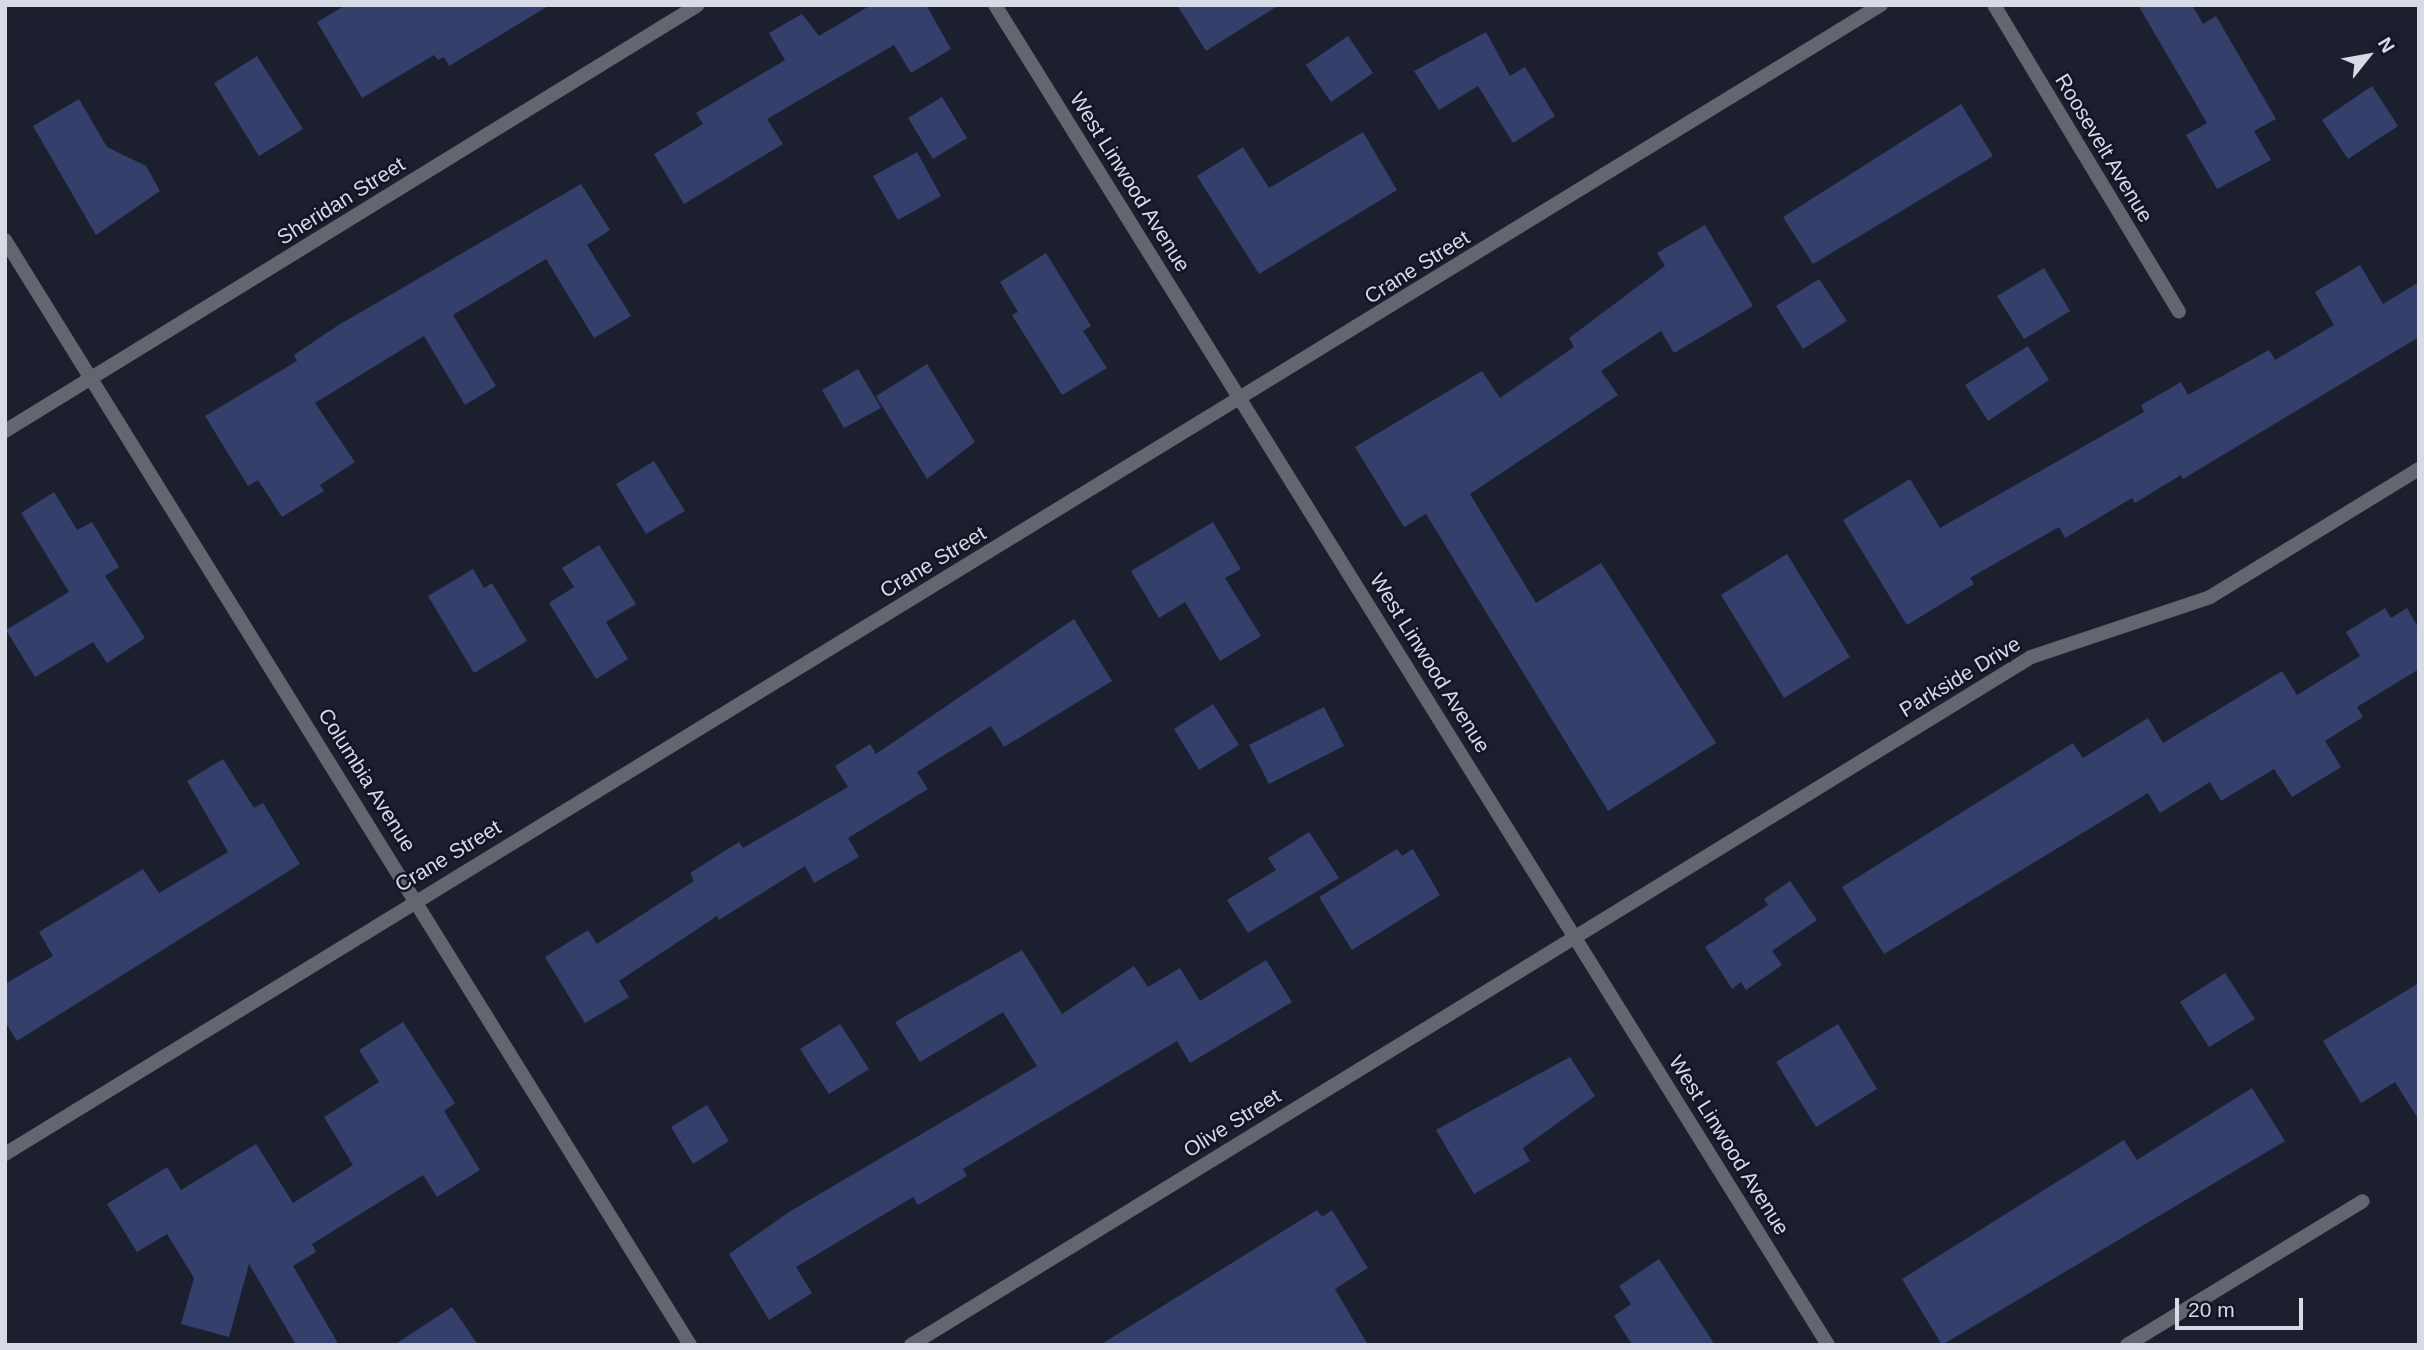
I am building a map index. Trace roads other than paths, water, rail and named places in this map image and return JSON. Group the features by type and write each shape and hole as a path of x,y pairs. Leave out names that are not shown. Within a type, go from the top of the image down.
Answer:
{"street":[{"name":"Sheridan Street","path":"5,431 698,5"},
{"name":"West Linwood Avenue","path":"995,5 1828,1345"},
{"name":"Crane Street","path":"5,1154 418,899 1241,400 1881,5"},
{"name":"Roosevelt Avenue","path":"1994,5 2179,312"},
{"name":"Columbia Avenue","path":"5,240 90,380 418,899 690,1345"},
{"name":"Parkside Drive","path":"1576,937 2031,656 2210,597 2419,469"},
{"name":"Olive Street","path":"911,1345 1576,937"},
{"path":"2127,1345 2363,1201"}]}
